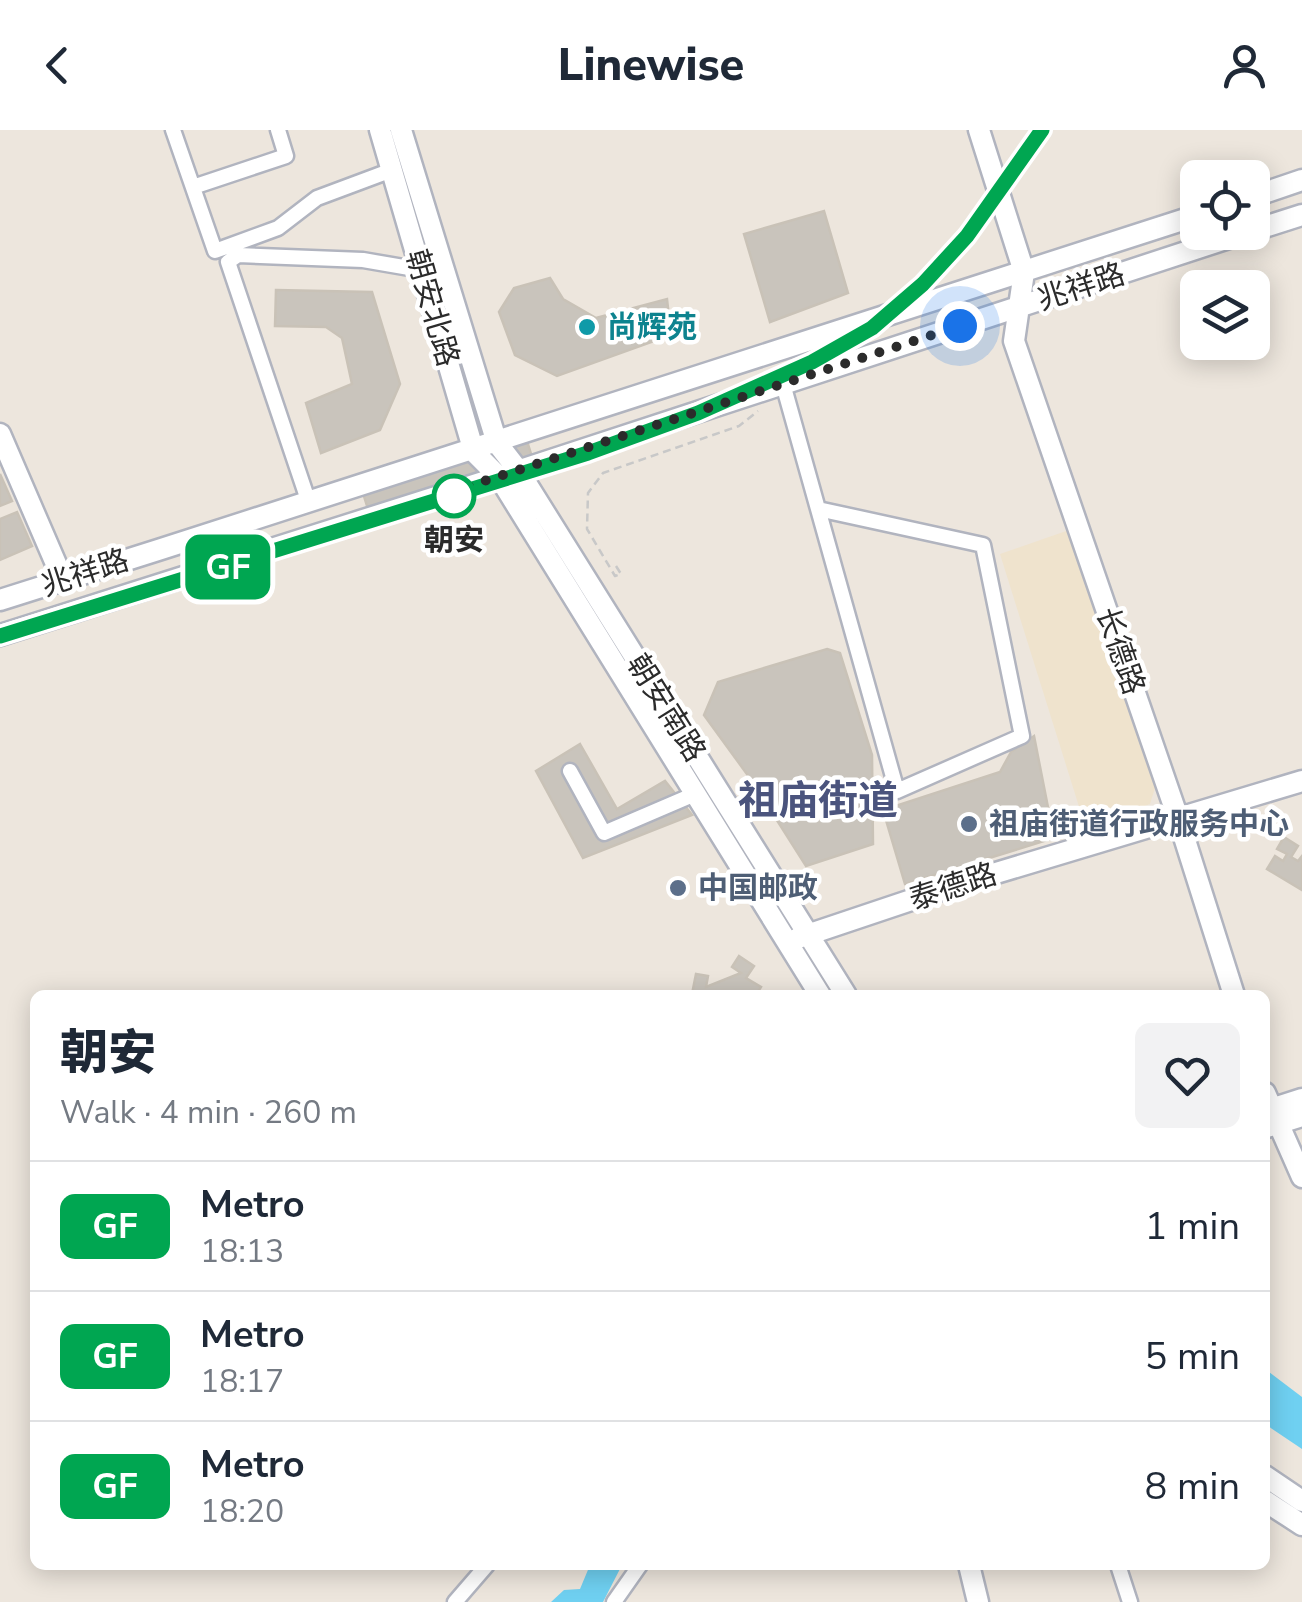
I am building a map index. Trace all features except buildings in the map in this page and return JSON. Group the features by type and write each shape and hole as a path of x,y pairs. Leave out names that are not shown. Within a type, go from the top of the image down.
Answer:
{"main road":[{"name":"朝安北路","path":"380,130 474,452 508,473"},
{"name":"朝安北路","path":"401,130 508,473"},
{"path":"979,130 1024,272"},
{"path":"1270,190 1302,180"},
{"name":"兆祥路","path":"1270,225 1302,215"},
{"name":"兆祥路","path":"0,600 474,452 1180,220"},
{"name":"兆祥路","path":"0,635 1194,250"},
{"name":"长德路","path":"1024,272 1014,342 1178,818 1232,990"},
{"path":"0,434 63,580"},
{"name":"朝安南路","path":"508,473 695,794 797,938 842,990"},
{"name":"朝安南路","path":"508,473 797,938 818,990"},
{"name":"泰德路","path":"1178,818 1220,797 1302,771"},
{"name":"泰德路","path":"797,938 1302,780"},
{"path":"1270,1113 1302,1099"},
{"path":"1270,1113 1302,1116"},
{"path":"1270,1115 1302,1177"},
{"path":"1270,1479 1302,1501"},
{"path":"1270,1504 1302,1526"},
{"path":"970,1570 978,1602"}],"street":[{"path":"173,130 215,251 278,228 317,198 392,170"},
{"path":"192,187 286,156 278,130"},
{"path":"309,502 228,262 238,255 363,260 421,270"},
{"path":"783,384 896,791 1022,736 983,545 818,509"},
{"path":"570,771 604,833 695,794"},
{"path":"455,1602 483,1570"},
{"path":"614,1602 636,1570"},
{"path":"1120,1570 1130,1602"}],"path":[{"path":"616,566 620,574 615,576 587,528 588,493 603,473 739,426 763,407"}],"shaded area":[{"path":"1069,530 1155,788 1150,804 1086,829 1000,554"}],"water":[{"path":"1270,1373 1302,1397 1302,1449 1270,1427"},
{"path":"588,1570 619,1570 603,1602 551,1602 564,1590 580,1589"}],"metro line":[{"name":"GF","path":"0,636 588,453 698,413 812,362 872,328 943,264 1042,130"}],"place":[{"name":"尚辉苑","path":"587,327"},
{"name":"朝安","path":"454,496"},
{"name":"祖庙街道行政服务中心","path":"969,824"},
{"name":"中国邮政","path":"678,888"}],"district":[{"name":"祖庙街道","path":"818,801"}],"route":[{"path":"454,496 463,488 960,326"}]}
